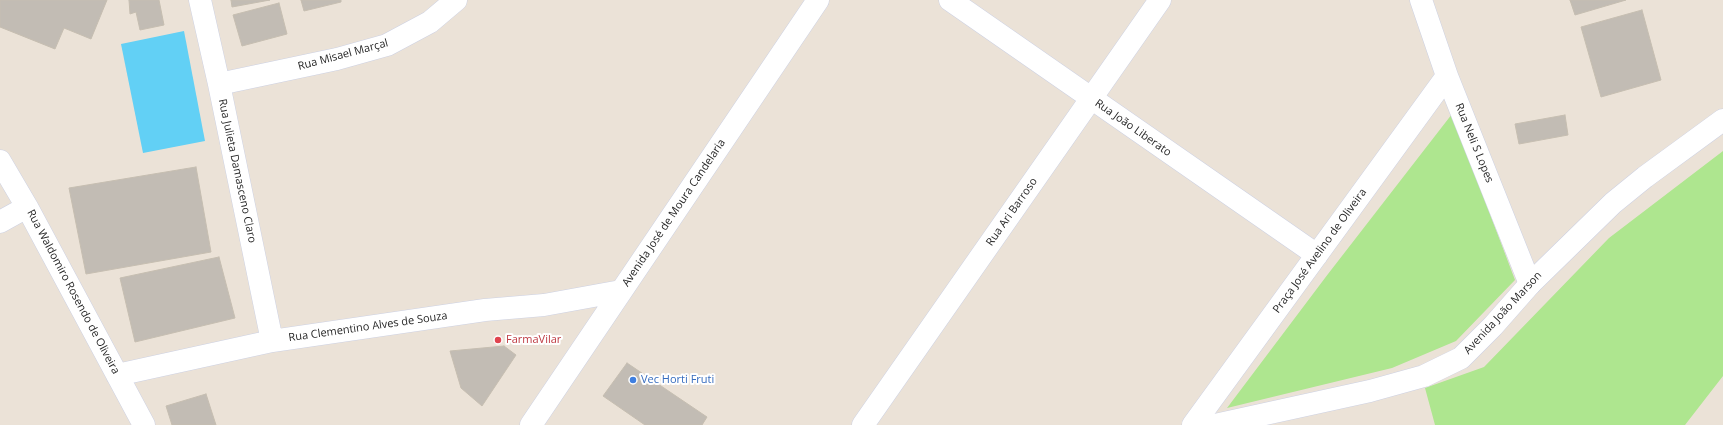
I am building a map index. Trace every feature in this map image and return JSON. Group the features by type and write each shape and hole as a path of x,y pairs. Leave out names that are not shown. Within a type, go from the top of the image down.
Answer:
{"street":[{"name":"Rua Julieta Damasceno Claro","path":"200,0 219,84 272,341"},
{"name":"Rua Misael Marçal","path":"219,84 337,59 387,45 430,22 456,0"},
{"name":"Avenida José de Moura Candelaria","path":"531,425 818,0"},
{"name":"Rua João Liberato","path":"950,0 1317,255"},
{"name":"Rua Ari Barroso","path":"863,425 1160,0"},
{"name":"Rua Neli S Lopes","path":"1421,0 1447,76 1530,284"},
{"name":"Praça José Avelino de Oliveira","path":"1193,425 1447,76"},
{"name":"Avenida João Marson","path":"1215,425 1370,391 1424,376 1461,358 1493,326 1530,284 1613,203 1645,177 1723,120"},
{"name":"Rua Waldomiro Rosendo de Oliveira","path":"0,161 27,207 144,425"},
{"path":"0,222 27,207"},
{"name":"Rua Clementino Alves de Souza","path":"117,375 272,341 485,310 544,305 621,291"}],"green space":[{"path":"1452,114 1515,280 1456,341 1392,368 1227,408 1328,274"},
{"path":"1723,151 1723,376 1685,425 1435,425 1425,388 1484,367 1609,238"}],"water":[{"path":"184,31 205,141 143,153 121,44"}],"building":[{"path":"0,0 107,0 91,39 64,28 55,49 0,27"},
{"path":"129,0 159,0 164,25 140,30 136,12 130,14"},
{"path":"231,0 270,0 232,7"},
{"path":"301,0 341,0 341,2 304,11"},
{"path":"1570,0 1626,0 1575,15"},
{"path":"279,3 287,34 242,46 233,15"},
{"path":"1642,10 1661,80 1601,97 1581,27"},
{"path":"1565,115 1568,135 1519,144 1515,124"},
{"path":"196,167 211,252 86,274 69,188"},
{"path":"219,257 235,318 135,342 120,278"},
{"path":"504,346 516,355 482,406 461,388 450,351"},
{"name":"Vec Horti Fruti","path":"627,363 707,417 702,425 645,425 603,396"},
{"path":"206,394 216,425 172,425 166,406"}],"place":[{"name":"FarmaVilar","path":"498,340"},
{"name":"Vec Horti Fruti","path":"633,380"}]}
